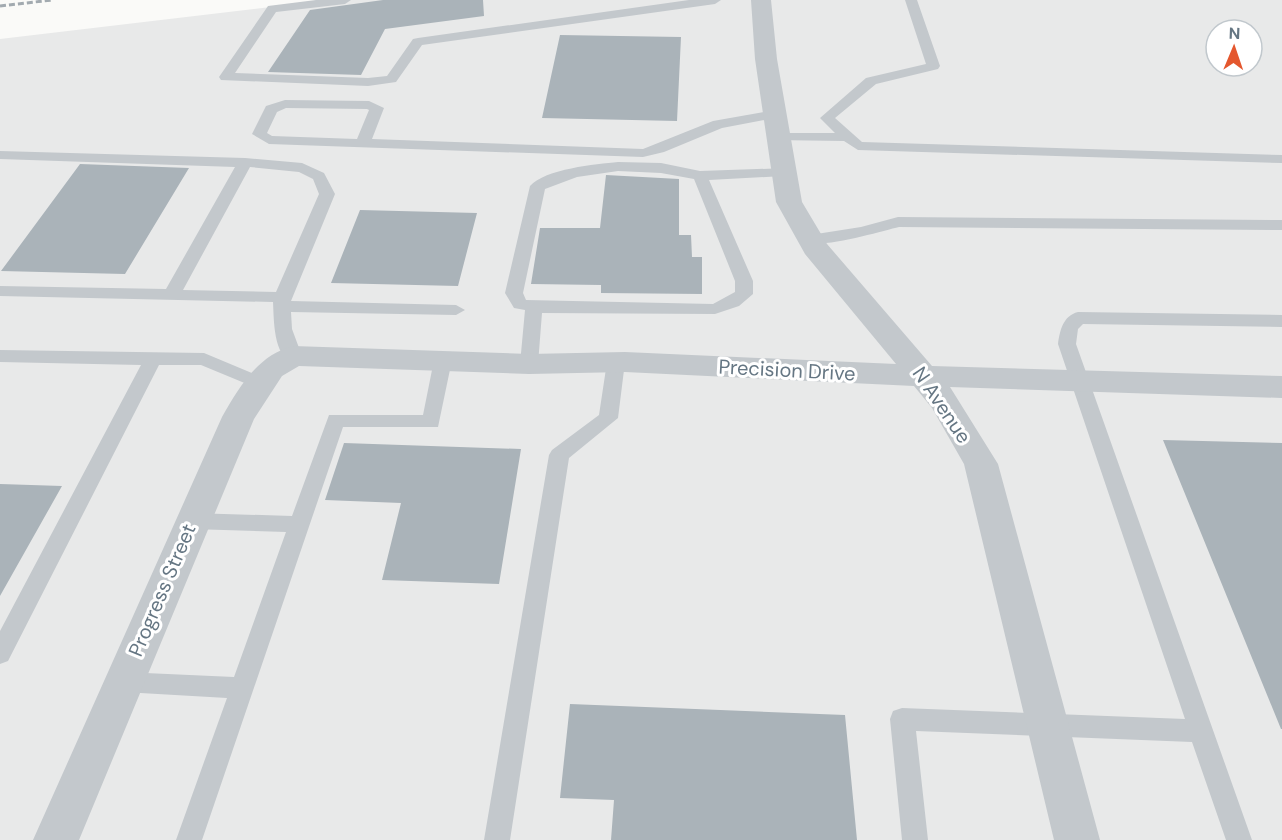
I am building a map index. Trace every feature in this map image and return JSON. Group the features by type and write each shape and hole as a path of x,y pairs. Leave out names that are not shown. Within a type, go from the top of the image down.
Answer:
{"street":[{"name":"N Avenue","path":"761,0 766,60 789,202 810,240 848,288 926,376 944,401 981,464 1077,840"},
{"name":"Precision Drive","path":"293,357 529,364 616,362 926,376 1282,387"},
{"name":"Progress Street","path":"56,840 191,521 238,417 259,383 271,369 293,357"}],"lane":[{"path":"345,0 272,9 226,77 368,82 391,79 418,42 715,0"},
{"path":"911,0 933,66 871,81 827,118 858,146 1282,159"},
{"path":"363,143 377,108 369,105 285,104 271,109 259,134 269,140 643,153 660,149 718,124 777,126 848,137"},
{"path":"0,155 245,162 302,168 319,176 325,184 327,194 282,301 283,329 293,357"},
{"path":"171,295 245,162"},
{"path":"700,176 744,281 744,294 733,302 699,310 534,307 520,304 514,293 538,186 559,176 588,168 678,169 700,176 783,171"},
{"path":"810,240 862,232 898,222 1282,225"},
{"path":"0,291 171,295 456,310"},
{"path":"529,364 534,307"},
{"path":"1239,840 1067,344 1069,328 1078,318 1282,321"},
{"path":"0,356 204,359 259,383"},
{"path":"0,654 153,359"},
{"path":"189,840 336,420 431,422 443,360"},
{"path":"497,840 559,455 608,418 616,362"},
{"path":"191,521 300,524"},
{"path":"123,682 242,688"},
{"path":"915,840 902,719 1048,727 1203,731"}],"shaded area":[{"path":"329,0 1282,0 1282,840 0,840 0,39"}],"building":[{"path":"383,0 483,0 484,16 385,29 361,75 268,72 310,10"},
{"path":"560,35 681,37 677,121 542,118"},
{"path":"80,164 189,168 125,274 1,271"},
{"path":"606,175 679,179 679,235 691,235 692,257 702,257 702,294 601,293 601,285 531,284 540,228 600,228"},
{"path":"360,210 477,213 458,286 331,283"},
{"path":"1163,440 1282,443 1282,729 1281,729"},
{"path":"344,443 521,449 499,584 382,580 401,503 325,500"},
{"path":"0,484 62,486 0,596"},
{"path":"570,704 845,715 857,840 611,840 614,800 560,798"}],"railway":[{"path":"0,6 52,0"}]}
